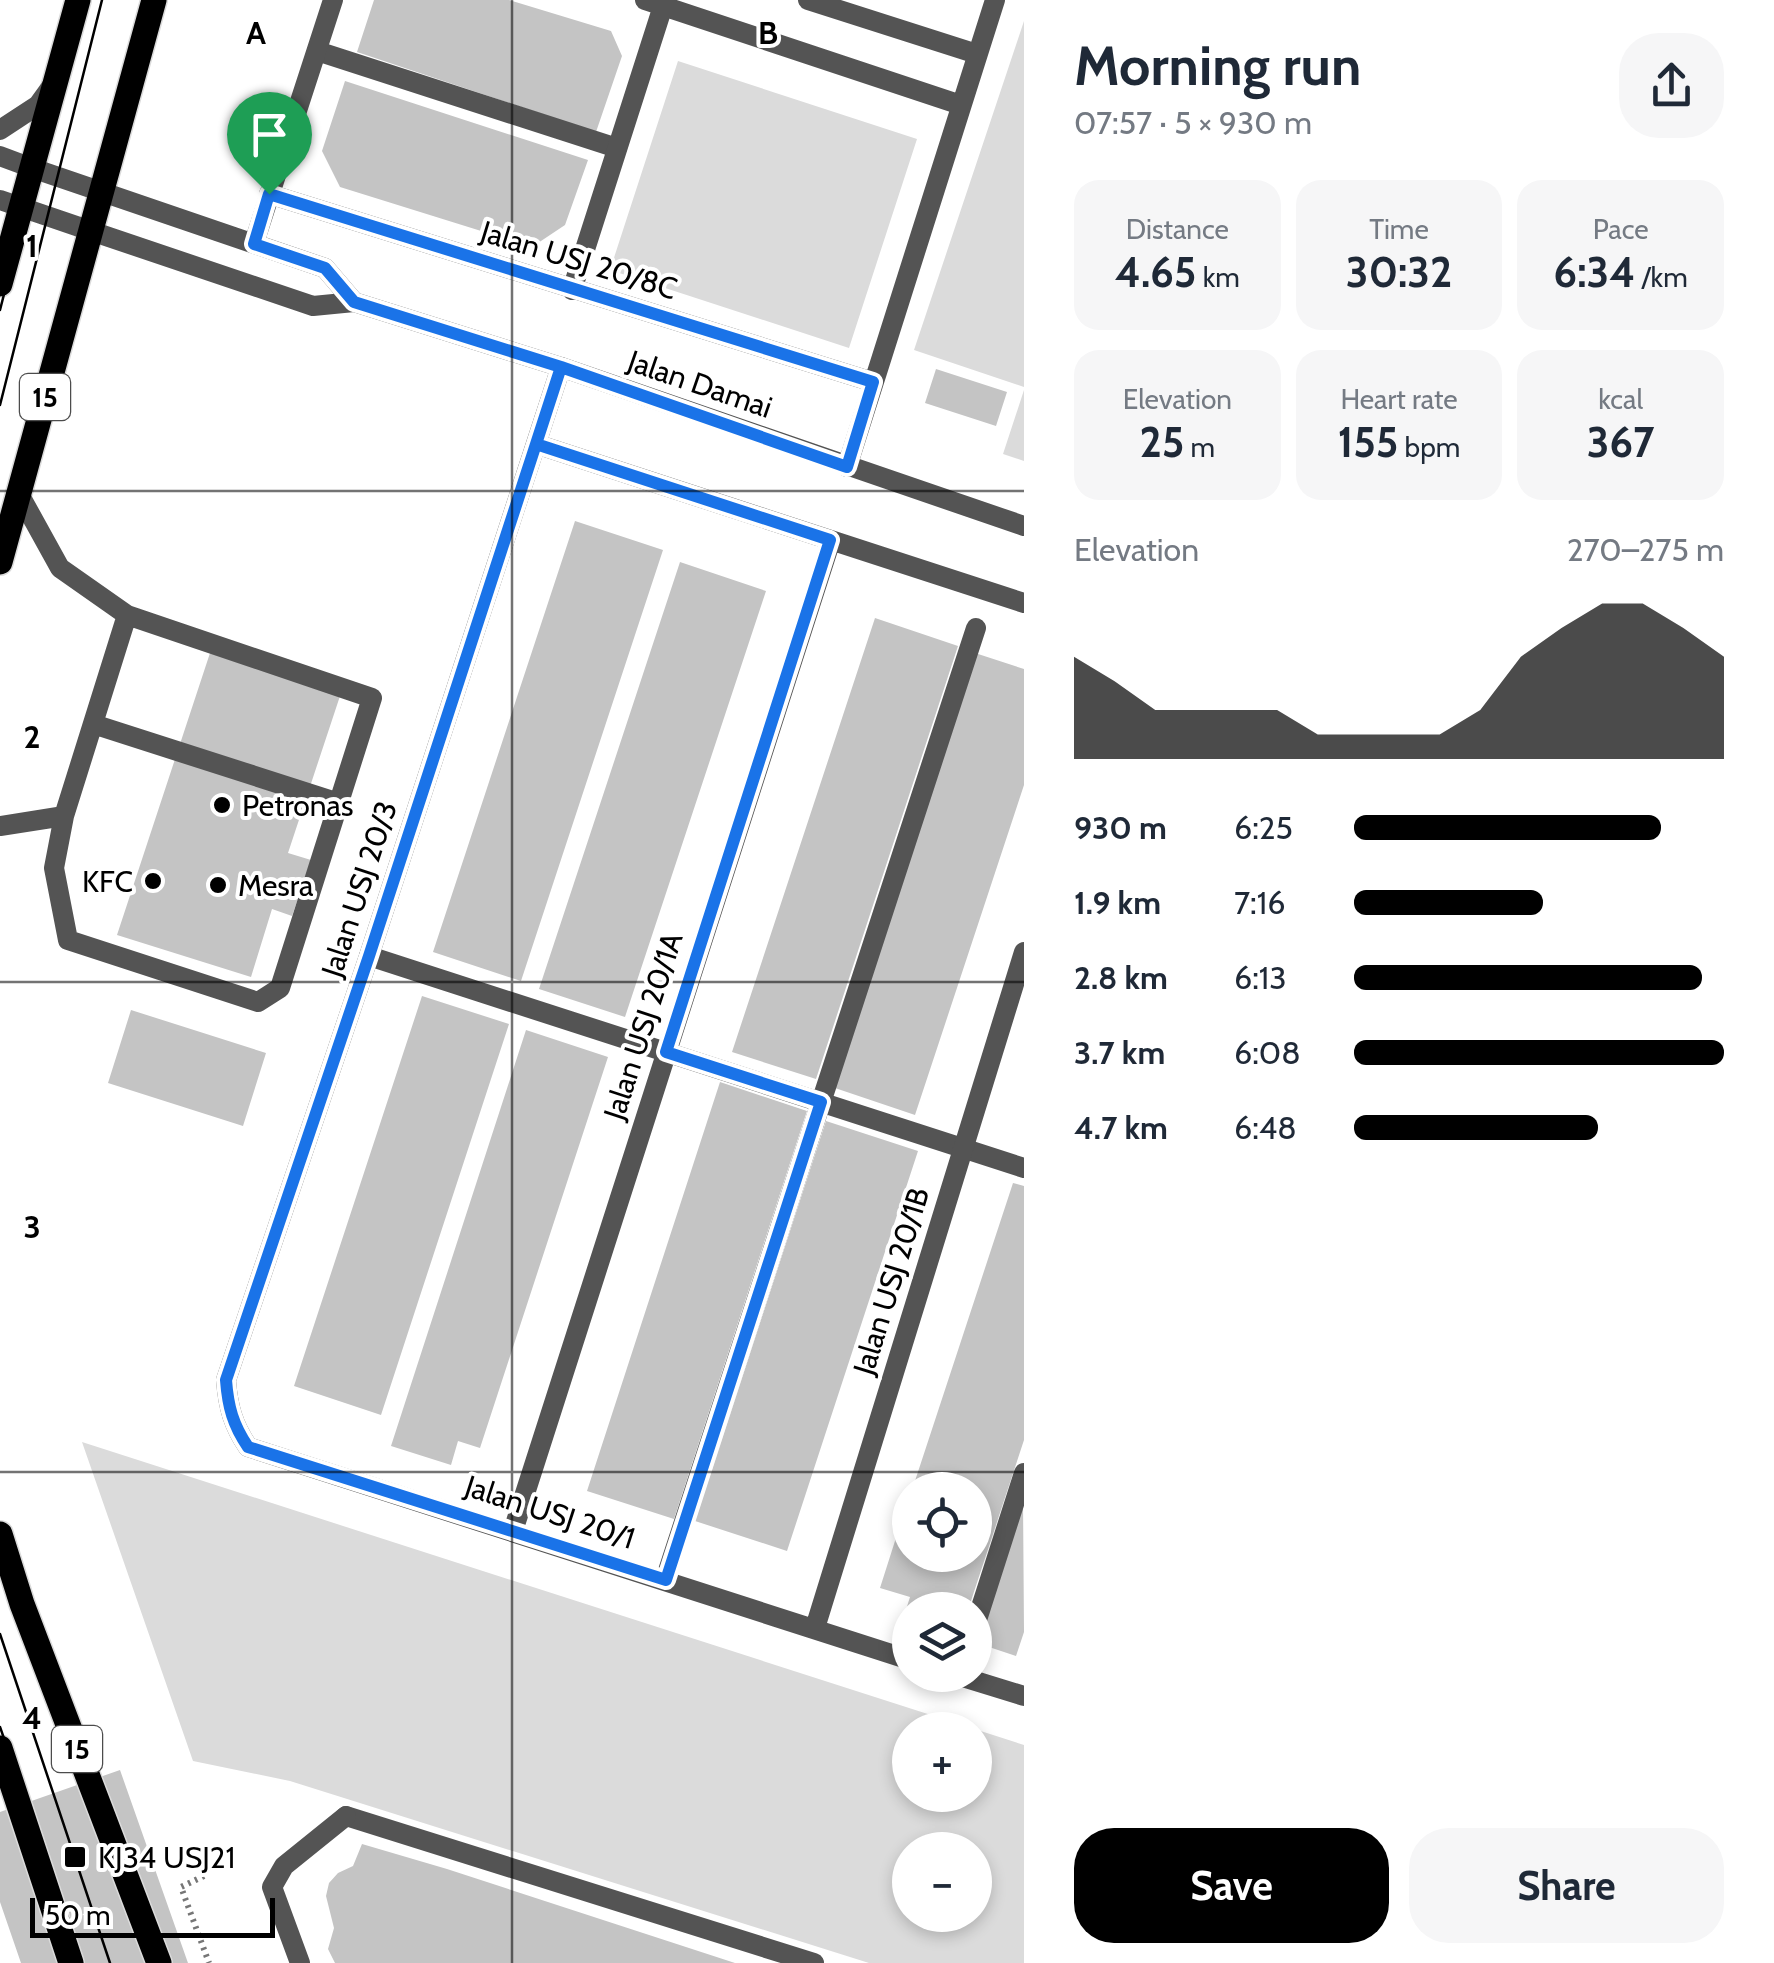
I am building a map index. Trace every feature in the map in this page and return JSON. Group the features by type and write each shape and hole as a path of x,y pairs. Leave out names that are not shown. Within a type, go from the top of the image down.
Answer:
{"main road":[{"path":"0,284 11,204 32,168 78,0"},
{"name":"15","path":"0,562 154,0"},
{"name":"15","path":"0,1534 22,1604 159,1963"},
{"name":"15","path":"0,1748 71,1963"}],"street":[{"path":"254,244 334,0"},
{"path":"808,0 977,54"},
{"path":"847,467 995,0"},
{"path":"572,290 618,148 654,3 960,105"},
{"path":"317,51 618,148"},
{"path":"0,130 38,105 55,80"},
{"name":"Jalan Damai","path":"0,156 325,268 354,302"},
{"name":"Jalan USJ 20/8C","path":"269,194 873,382"},
{"name":"Jalan Damai","path":"11,204 312,306 354,302 561,367 1024,526"},
{"name":"Jalan USJ 20/3","path":"236,1430 228,1407 226,1380 561,367"},
{"path":"536,444 1024,603"},
{"path":"18,492 60,568 127,615 372,698 280,988 258,1002 68,940 54,868 64,816 127,615"},
{"name":"Jalan USJ 20/1A","path":"512,1531 830,540"},
{"path":"666,1580 976,628"},
{"path":"92,724 339,803"},
{"path":"0,826 64,816"},
{"name":"Jalan USJ 20/1B","path":"815,1628 1024,952"},
{"path":"369,956 1024,1168"},
{"name":"Jalan USJ 20/1","path":"236,1430 248,1447 892,1654"},
{"path":"986,1592 1024,1473"},
{"path":"992,1686 1024,1696"},
{"path":"300,1963 272,1887 284,1866 346,1816 791,1960 814,1963"}],"path":[{"path":"204,1876 181,1887 209,1963"}],"shaded area":[{"path":"1024,21 1024,387 914,350"},
{"path":"678,61 917,139 849,348 610,270"},
{"path":"1024,390 1024,461 1003,454"},
{"path":"82,1442 921,1712 892,1712 892,1812 992,1812 992,1735 1024,1745 1024,1963 869,1963 290,1781 193,1761"}],"building":[{"path":"374,0 509,0 611,31 622,56 596,132 357,52"},
{"path":"345,81 588,160 565,225 535,245 523,244 340,187 322,151"},
{"path":"936,369 1007,392 996,426 925,403"},
{"path":"575,521 663,550 521,981 433,952"},
{"path":"680,562 766,591 625,1017 539,989"},
{"path":"875,618 958,646 816,1079 732,1052"},
{"path":"210,653 340,696 288,853 311,860 292,916 272,909 251,977 117,935"},
{"path":"975,653 1024,669 1024,785 915,1115 832,1087"},
{"path":"422,996 509,1024 381,1415 294,1386"},
{"path":"131,1010 266,1053 243,1126 108,1083"},
{"path":"526,1030 608,1057 480,1448 458,1441 451,1465 391,1446"},
{"path":"720,1082 807,1111 674,1519 587,1491"},
{"path":"826,1121 918,1151 787,1551 695,1521"},
{"path":"1013,1183 1024,1186 1024,1440 992,1537 992,1472 918,1472"},
{"path":"1023,1499 1024,1632 1016,1656 992,1648 992,1596"},
{"path":"892,1550 892,1572 981,1572 974,1592 893,1592 880,1588"},
{"name":"KJ34 USJ21","path":"120,1770 188,1963 21,1963 0,1902 0,1812"},
{"path":"362,1844 735,1963 335,1963 328,1949 334,1928 326,1896 329,1883 338,1873 353,1866"}],"tram line":[{"path":"0,310 79,0"},
{"path":"0,405 102,0"},
{"path":"0,1634 110,1963"},
{"path":"0,1727 82,1963"}],"place":[{"name":"Petronas","path":"222,805"},
{"name":"KFC","path":"153,881"},
{"name":"Mesra","path":"218,885"},
{"name":"KJ34 USJ21","path":"75,1857"}],"route":[{"path":"269,194 254,244 325,268 354,302 561,367 226,1380 228,1407 236,1430 248,1447 666,1580 821,1102 666,1052 830,540 536,444 561,367 847,467 873,382 269,194"}]}
